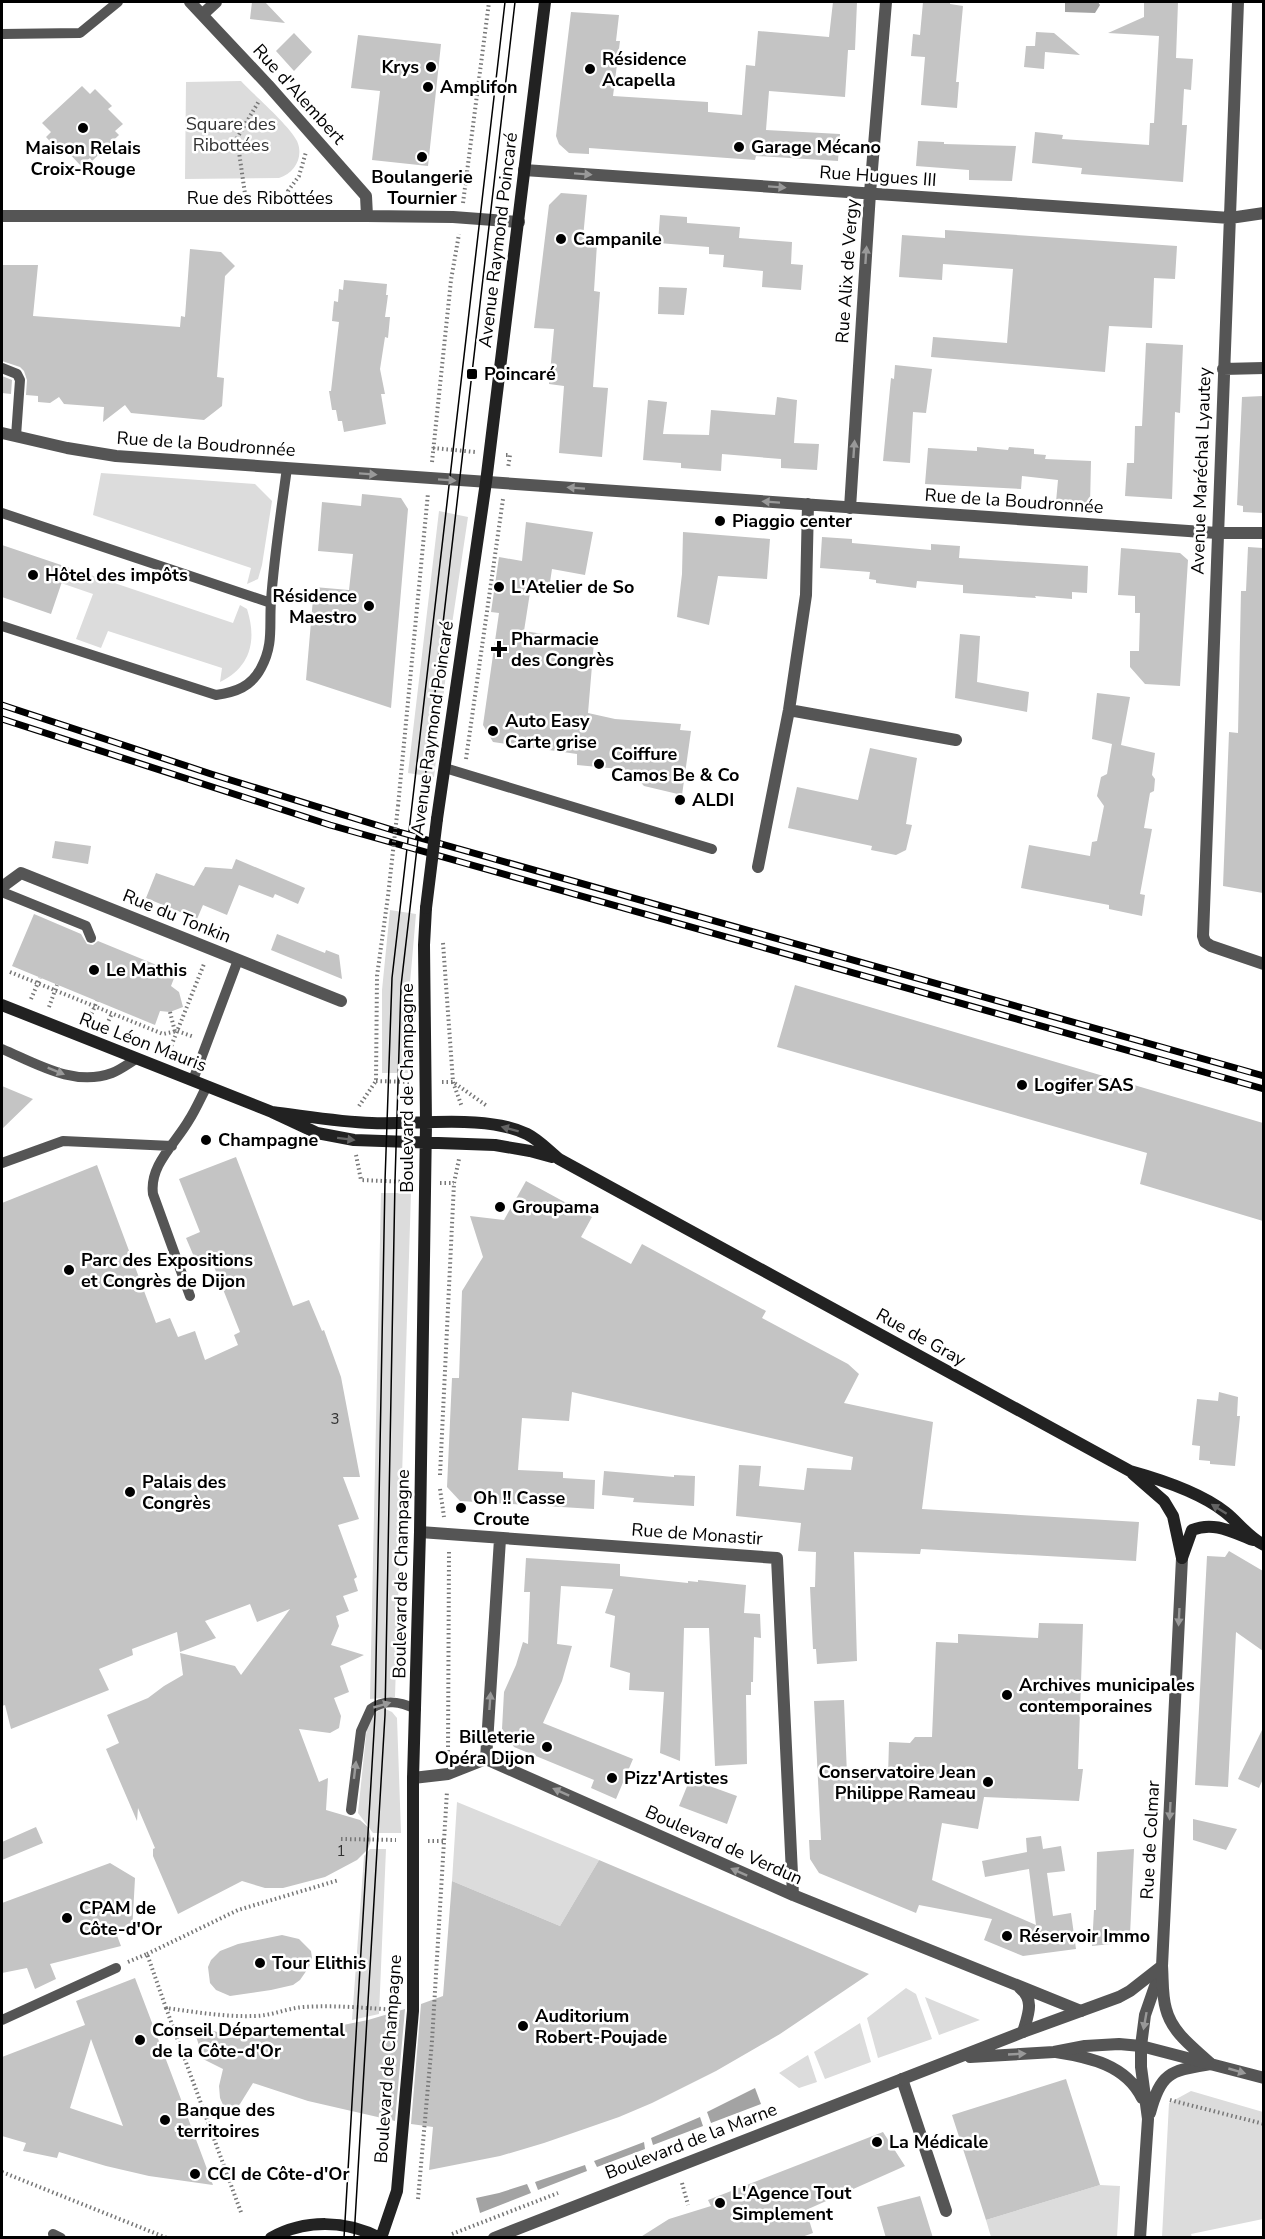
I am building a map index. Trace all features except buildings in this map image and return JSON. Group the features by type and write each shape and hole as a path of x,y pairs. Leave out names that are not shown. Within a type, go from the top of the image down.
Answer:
{"main road":[{"name":"Avenue Raymond Poincaré","path":"426,908 486,482 545,2"},
{"name":"Boulevard de Champagne","path":"381,2238 397,2191 413,2011 413,1778 420,1532 426,1143 424,945 426,908"},
{"name":"Rue Léon Mauris","path":"2,1005 272,1112 317,1133 335,1138 426,1143"},
{"name":"Rue Léon Mauris","path":"272,1112 355,1122 426,1123"},
{"name":"Rue de Gray","path":"426,1123 477,1123 513,1129 529,1136 559,1159 1130,1471 1156,1478 1222,1509 1259,1543"},
{"name":"Rue de Gray","path":"426,1143 495,1145 559,1159"},
{"name":"Rue de Colmar","path":"1130,1471 1164,1501 1173,1516 1182,1558"},
{"name":"Rue de Colmar","path":"1182,1558 1192,1530 1200,1527 1212,1525 1259,1543"},
{"path":"271,2238 302,2226 323,2224 345,2225 381,2238"}],"street":[{"name":"Rue d'Alembert","path":"190,2 268,85 366,196 367,216"},
{"path":"203,14 216,2"},
{"name":"Rue Alix de Vergy","path":"850,507 870,193 886,2"},
{"name":"Avenue Maréchal Lyautey","path":"1238,2 1203,936 1205,942 1211,946 1263,964"},
{"name":"Rue Hugues III","path":"524,170 1230,218 1263,213"},
{"name":"Rue des Ribottées","path":"2,216 367,216 453,217 519,222"},
{"path":"1223,369 1263,368"},
{"name":"Rue de la Boudronnée","path":"2,433 67,448 116,456 430,479"},
{"path":"430,479 486,482"},
{"name":"Rue de la Boudronnée","path":"486,482 1217,534 1263,533"},
{"path":"758,867 789,710 806,595 808,504"},
{"path":"789,710 956,740"},
{"name":"Rue du Tonkin","path":"2,886 21,873 341,1001"},
{"name":"Rue de Monastir","path":"420,1532 777,1558 793,1895"},
{"path":"413,1778 448,1774 486,1759 500,1539"},
{"name":"Rue de Colmar","path":"1148,2120 1141,2067 1141,2046 1145,2015 1162,1966 1182,1558"},
{"name":"Boulevard de Verdun","path":"486,1759 793,1895 1081,2011"},
{"path":"1162,1966 1166,2009 1171,2020 1188,2044 1211,2064"},
{"name":"Boulevard de la Marne","path":"494,2238 1081,2011 1130,1991 1162,1966"},
{"path":"1019,1987 1027,1994 1030,2002 1023,2032"},
{"name":"Boulevard de la Marne","path":"958,2057 1054,2052 1096,2045 1119,2044 1141,2046 1263,2078"},
{"name":"Boulevard de la Marne","path":"1054,2052 1088,2057 1126,2076 1137,2087 1143,2099 1148,2120"},
{"name":"Rue de Colmar","path":"1140,2238 1148,2120 1155,2092 1164,2078 1175,2071 1211,2064"},
{"path":"902,2079 946,2211"}],"lane":[{"path":"2,34 80,33 118,2"},
{"path":"2,368 17,374 20,380 16,436"},
{"path":"2,626 216,695 236,692 252,682 261,668 271,640 270,603 287,468"},
{"path":"2,513 270,603"},
{"path":"445,768 712,849"},
{"path":"2,892 86,926 91,938"},
{"path":"193,1080 238,960"},
{"path":"2,1049 66,1075 82,1079 114,1073 136,1059"},
{"path":"190,1296 151,1183 157,1168 190,1119 207,1086"},
{"path":"2,1163 63,1141 172,1146"},
{"path":"351,1810 361,1731 371,1709 382,1703 394,1702 416,1709"},
{"path":"2,2020 116,1968"}],"path":[{"path":"376,1081 377,976 398,806 451,280 489,2"},
{"path":"248,215 237,138 268,85"},
{"path":"290,216 288,190 299,176 307,149 316,140"},
{"path":"443,940 453,1082"},
{"path":"163,1069 210,949"},
{"path":"10,972 128,1017 163,1034 176,1031"},
{"path":"170,1012 176,1031"},
{"path":"418,2199 434,2013 448,1774 449,1551 440,1490 454,1184"},
{"path":"341,1839 445,1842"},
{"path":"116,1968 238,1910 339,1880"},
{"path":"147,1954 242,2215"},
{"path":"166,2008 235,2016 257,2016 301,2007 322,2006 434,2013"},
{"path":"1167,2091 1168,2099 1263,2124"},
{"path":"2,2172 167,2238"},
{"path":"682,2182 688,2205"}],"green space":[{"name":"Square des Ribottées","path":"241,81 293,134 299,147 297,164 285,176 279,178 185,179 186,82"},
{"path":"101,473 255,484 272,501 258,579 247,584 251,568 93,515"},
{"path":"439,511 468,517 451,631 434,777 408,773"},
{"path":"67,567 233,623 240,605 247,609 250,620 249,652 239,669 220,682 222,668 108,631 101,648 76,639 93,594 61,583"},
{"path":"390,910 416,914 410,983 408,1073 382,1073 382,990"},
{"path":"381,1193 411,1193 395,1697 370,1699"},
{"path":"383,1708 392,1712 397,1718 401,1833 373,1833 358,1813 367,1726 370,1716"},
{"path":"457,1802 599,1860 560,1926 452,1881"},
{"path":"370,1849 386,1849 379,2014 352,2020 364,1856"},
{"path":"906,1988 916,1994 932,2039 878,2058 867,2018"},
{"path":"925,1997 980,2020 939,2035"},
{"path":"860,2023 871,2062 825,2079 814,2052"},
{"path":"808,2055 817,2082 799,2088 779,2073"},
{"path":"1191,2091 1263,2112 1263,2219 1191,2234 1192,2237 1162,2237 1169,2103"},
{"path":"1100,2185 1120,2186 1117,2237 991,2237 986,2220"}],"shaded area":[{"path":"1065,2 1098,2 1100,5 1095,13 1065,12"},
{"path":"755,2088 761,2104 711,2123 707,2112"},
{"path":"700,2117 703,2126 653,2145 651,2138"},
{"path":"644,2142 645,2149 597,2167 594,2161"},
{"path":"585,2165 587,2171 538,2190 535,2182"},
{"path":"527,2184 531,2193 480,2213 476,2198"}],"tram line":[{"path":"344,2238 375,1715 385,1181 392,978 505,2"},
{"path":"354,2238 385,1715 401,986 515,2"}],"railway":[{"path":"2,705 211,774 399,832 1264,1076"},
{"path":"2,719 330,825 1264,1089"}],"place":[{"name":"Krys","path":"431,67"},
{"name":"Résidence Acapella","path":"590,69"},
{"name":"Amplifon","path":"428,87"},
{"name":"Maison Relais Croix-Rouge","path":"83,128"},
{"name":"Garage Mécano","path":"739,147"},
{"name":"Boulangerie Tournier","path":"422,157"},
{"name":"Campanile","path":"561,239"},
{"name":"Poincaré","path":"472,374"},
{"name":"Piaggio center","path":"720,521"},
{"name":"Hôtel des impôts","path":"33,575"},
{"name":"L'Atelier de So","path":"499,587"},
{"name":"Résidence Maestro","path":"369,606"},
{"name":"Pharmacie des Congrès","path":"499,649"},
{"name":"Auto Easy Carte grise","path":"493,731"},
{"name":"Coiffure Camos Be & Co","path":"599,764"},
{"name":"ALDI","path":"680,800"},
{"name":"Le Mathis","path":"94,970"},
{"name":"Logifer SAS","path":"1022,1085"},
{"name":"Champagne","path":"206,1140"},
{"name":"Groupama","path":"500,1207"},
{"name":"Parc des Expositions et Congrès de Dijon","path":"69,1270"},
{"name":"Palais des Congrès","path":"130,1492"},
{"name":"Oh !! Casse Croute","path":"461,1508"},
{"name":"Archives municipales contemporaines","path":"1007,1695"},
{"name":"Billeterie Opéra Dijon","path":"547,1747"},
{"name":"Pizz'Artistes","path":"612,1778"},
{"name":"Conservatoire Jean Philippe Rameau","path":"988,1782"},
{"name":"CPAM de Côte-d'Or","path":"67,1918"},
{"name":"Réservoir Immo","path":"1007,1936"},
{"name":"Tour Elithis","path":"260,1963"},
{"name":"Auditorium Robert-Poujade","path":"523,2026"},
{"name":"Conseil Départemental de la Côte-d'Or","path":"140,2040"},
{"name":"Banque des territoires","path":"165,2120"},
{"name":"La Médicale","path":"877,2142"},
{"name":"CCI de Côte-d'Or","path":"195,2174"},
{"name":"L'Agence Tout Simplement","path":"720,2203"}]}
